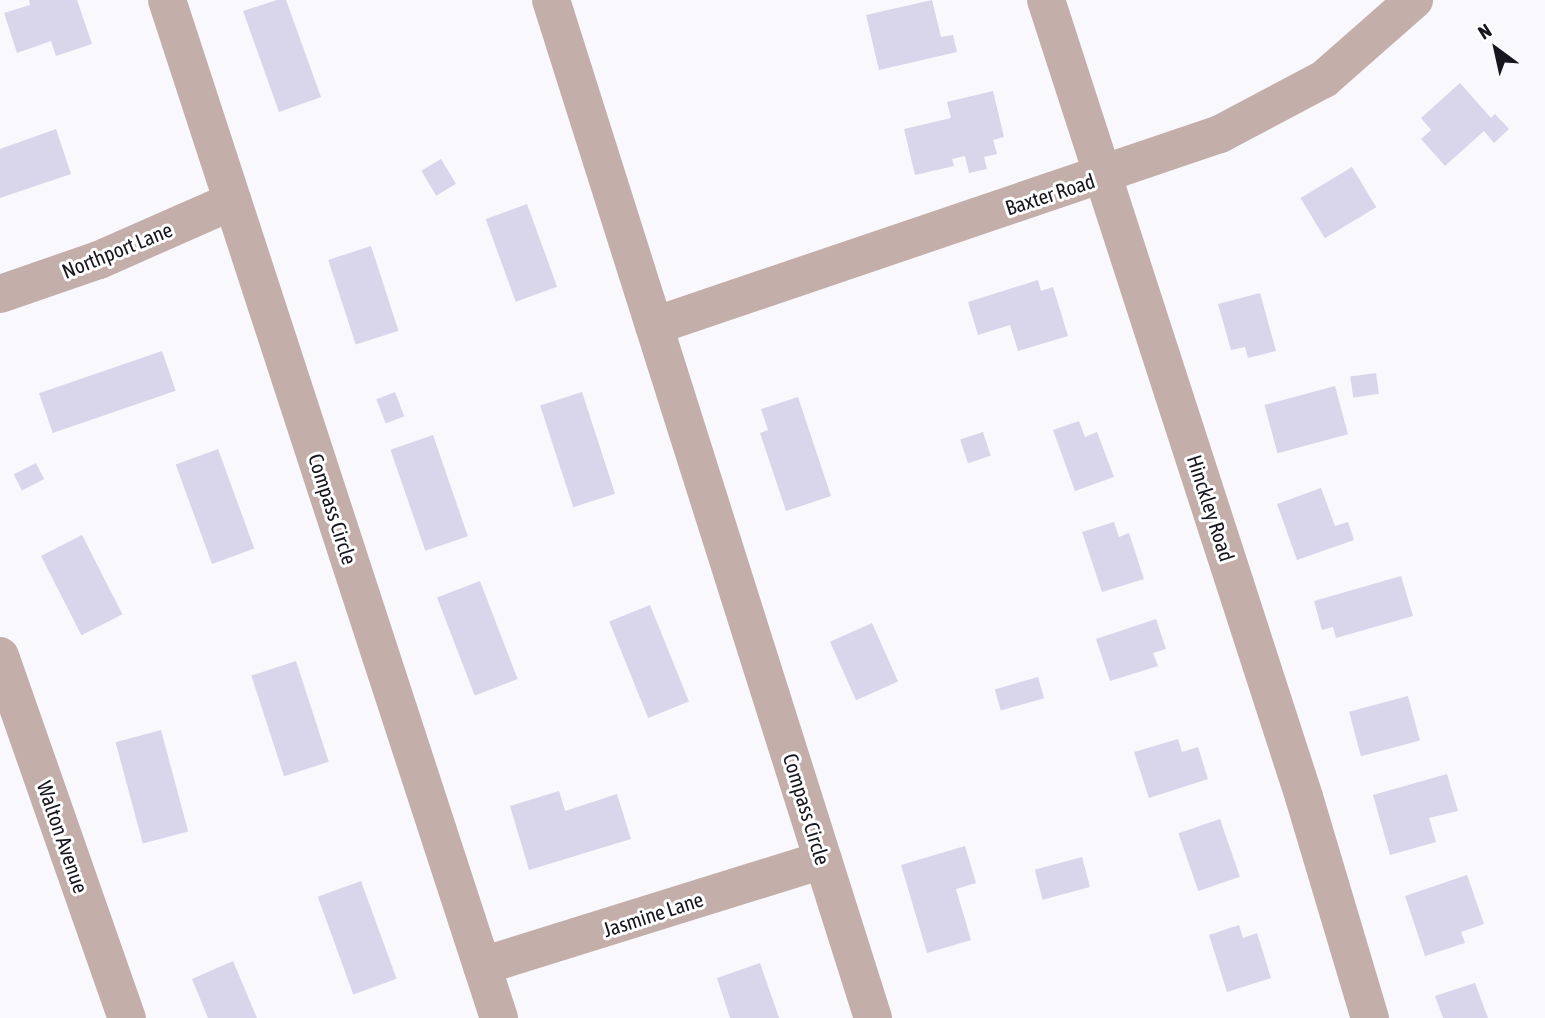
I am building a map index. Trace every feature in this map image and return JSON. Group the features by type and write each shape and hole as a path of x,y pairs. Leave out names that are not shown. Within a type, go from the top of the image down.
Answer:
{"street":[{"name":"Compass Circle","path":"167,0 499,1018"},
{"name":"Compass Circle","path":"551,0 873,1018"},
{"name":"Hinckley Road","path":"1046,0 1300,784 1370,1018"},
{"name":"Baxter Road","path":"654,326 1220,134 1324,79 1414,0"},
{"name":"Northport Lane","path":"0,295 99,260 233,201"},
{"name":"Walton Avenue","path":"0,656 127,1018"},
{"name":"Jasmine Lane","path":"482,966 823,860"}],"building":[{"path":"29,0 77,0 92,44 56,56 51,41 17,53 4,13 30,5"},
{"path":"277,0 286,0 321,97 279,112 243,11"},
{"path":"932,0 941,37 953,35 957,52 879,70 866,15"},
{"path":"1460,83 1491,118 1495,114 1509,129 1494,143 1484,131 1445,166 1421,139 1431,130 1421,118"},
{"path":"993,91 1004,137 993,140 997,154 984,157 987,169 969,173 965,156 952,159 954,166 915,175 904,129 951,118 947,102"},
{"path":"56,129 71,174 0,198 0,149"},
{"path":"441,159 456,184 436,196 421,171"},
{"path":"1352,167 1376,207 1325,238 1301,198"},
{"path":"527,204 557,287 516,302 486,219"},
{"path":"371,246 399,331 356,345 328,260"},
{"path":"1038,280 1041,291 1053,287 1068,336 1018,351 1010,325 978,335 968,302"},
{"path":"1260,293 1276,351 1248,358 1245,347 1231,350 1218,304"},
{"path":"162,351 176,391 53,433 39,393"},
{"path":"1376,373 1379,394 1353,397 1350,377"},
{"path":"1335,386 1348,434 1277,453 1264,405"},
{"path":"395,392 404,416 386,423 376,399"},
{"path":"582,392 615,494 573,507 540,406"},
{"path":"798,397 831,496 786,511 760,433 768,430 761,409"},
{"path":"1079,421 1085,437 1097,432 1114,477 1075,491 1053,430"},
{"path":"983,432 991,456 968,463 960,439"},
{"path":"433,435 468,536 425,551 390,450"},
{"path":"218,449 254,549 212,564 176,464"},
{"path":"36,463 44,479 22,490 14,474"},
{"path":"1321,488 1335,526 1348,522 1354,540 1297,560 1277,504"},
{"path":"1114,522 1119,537 1129,533 1144,579 1102,592 1082,532"},
{"path":"82,535 122,614 81,635 41,556"},
{"path":"1401,576 1413,616 1336,638 1333,627 1322,630 1314,601"},
{"path":"480,581 518,679 475,696 437,597"},
{"path":"650,605 689,701 648,718 609,621"},
{"path":"1156,619 1166,649 1153,653 1158,666 1110,681 1096,639"},
{"path":"872,623 898,681 856,700 830,642"},
{"path":"296,661 329,762 284,776 251,676"},
{"path":"1038,677 1044,698 1001,711 995,689"},
{"path":"1408,696 1420,740 1361,756 1349,712"},
{"path":"161,730 188,831 143,844 116,742"},
{"path":"1178,739 1182,752 1198,747 1208,779 1149,798 1134,752"},
{"path":"1447,774 1458,811 1429,818 1436,842 1390,855 1373,795"},
{"path":"559,791 565,811 617,794 631,839 529,870 510,806"},
{"path":"1220,819 1240,877 1198,891 1178,833"},
{"path":"965,846 976,883 956,889 971,940 927,953 901,865"},
{"path":"1082,857 1090,887 1043,900 1035,870"},
{"path":"1467,875 1484,924 1461,932 1465,943 1425,956 1405,896"},
{"path":"361,881 397,979 353,994 318,897"},
{"path":"1239,925 1243,938 1257,933 1271,978 1227,992 1209,935"},
{"path":"233,961 257,1018 208,1018 192,979"},
{"path":"760,963 779,1018 730,1018 717,978"},
{"path":"1475,983 1488,1018 1443,1018 1435,996"}]}
